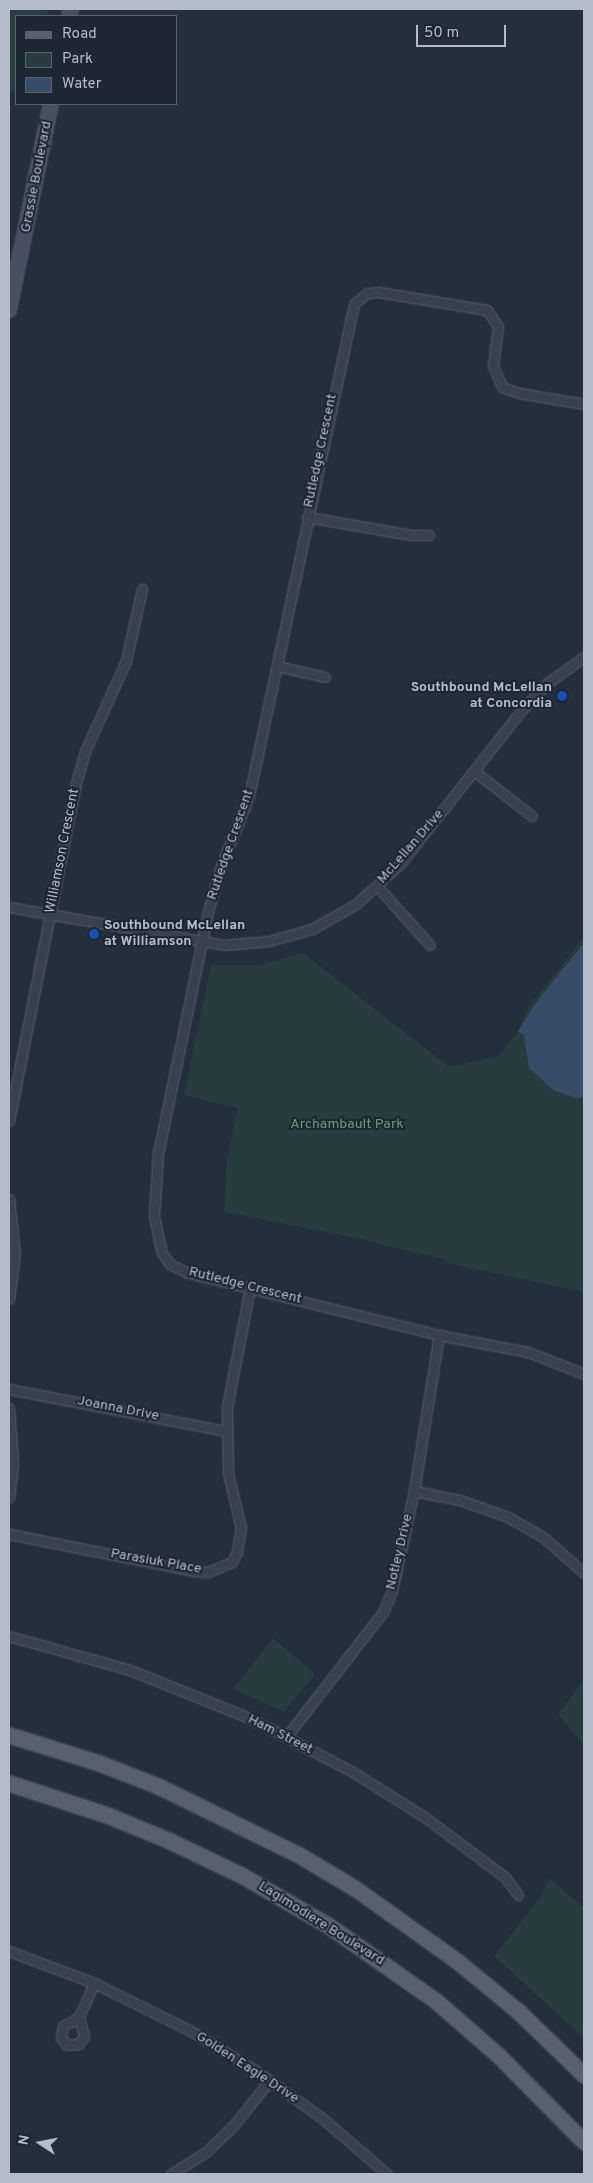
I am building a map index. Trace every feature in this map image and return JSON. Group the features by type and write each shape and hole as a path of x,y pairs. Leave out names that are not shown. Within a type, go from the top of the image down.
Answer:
{"main road":[{"name":"Grassie Boulevard","path":"9,310 51,105"},
{"path":"9,1735 99,1763 158,1786 299,1855 356,1889 457,1961 519,2012 584,2075"},
{"name":"Lagimodiere Boulevard","path":"9,1783 107,1815 170,1841 243,1876 329,1926 436,2001 498,2055 584,2142"}],"street":[{"name":"Rutledge Crescent","path":"584,404 519,393 502,387 493,366 498,326 487,310 378,292 367,293 354,304 307,517 249,796 220,868 203,943 158,1153 154,1216 162,1253 170,1264 188,1274 250,1287 439,1335 528,1352 584,1374"},
{"path":"307,517 411,535 429,535"},
{"name":"Williamson Crescent","path":"9,1121 76,783 86,749 126,661 142,589"},
{"name":"McLellan Drive","path":"9,906 203,943 246,944 298,933 332,919 377,886 416,845 474,770 546,684 584,658"},
{"path":"277,666 325,676"},
{"path":"474,770 532,816"},
{"path":"377,886 430,945"},
{"path":"9,1199 15,1253 9,1299"},
{"name":"Parasiuk Place","path":"9,1534 194,1571 221,1568 237,1552 241,1528 228,1473 226,1431 230,1384 250,1287"},
{"name":"Notley Drive","path":"286,1737 383,1612 392,1591 414,1491 439,1335"},
{"name":"Joanna Drive","path":"9,1389 226,1431"},
{"path":"9,1408 13,1464 9,1498"},
{"path":"414,1491 460,1500 508,1517 543,1537 584,1573"},
{"name":"Ham Street","path":"9,1636 148,1677 286,1737 353,1772 426,1818 505,1877 518,1895"},
{"name":"Golden Eagle Drive","path":"9,1951 94,1983 191,2031 270,2080 322,2118 387,2174"},
{"path":"79,2017 94,1983"},
{"path":"171,2174 206,2152 233,2126 270,2080"}],"green space":[{"path":"9,9 48,9 47,15 15,15 15,92 9,90"},
{"name":"Archambault Park","path":"584,937 584,1292 447,1263 447,1260 360,1239 224,1212 227,1159 238,1108 184,1095 211,965 260,965 303,953 449,1067 499,1056 518,1031 529,1006"},
{"path":"273,1638 315,1674 284,1712 233,1689"},
{"path":"584,1680 584,1746 558,1714"},
{"path":"549,1878 584,1908 584,2038 494,1956 542,1895"}],"water":[{"path":"584,943 584,1097 576,1098 553,1090 529,1068 524,1035 518,1031 538,1000"}],"place":[{"name":"Southbound McLellan at Concordia","path":"562,696"},
{"name":"Southbound McLellan at Williamson","path":"94,934"}]}
